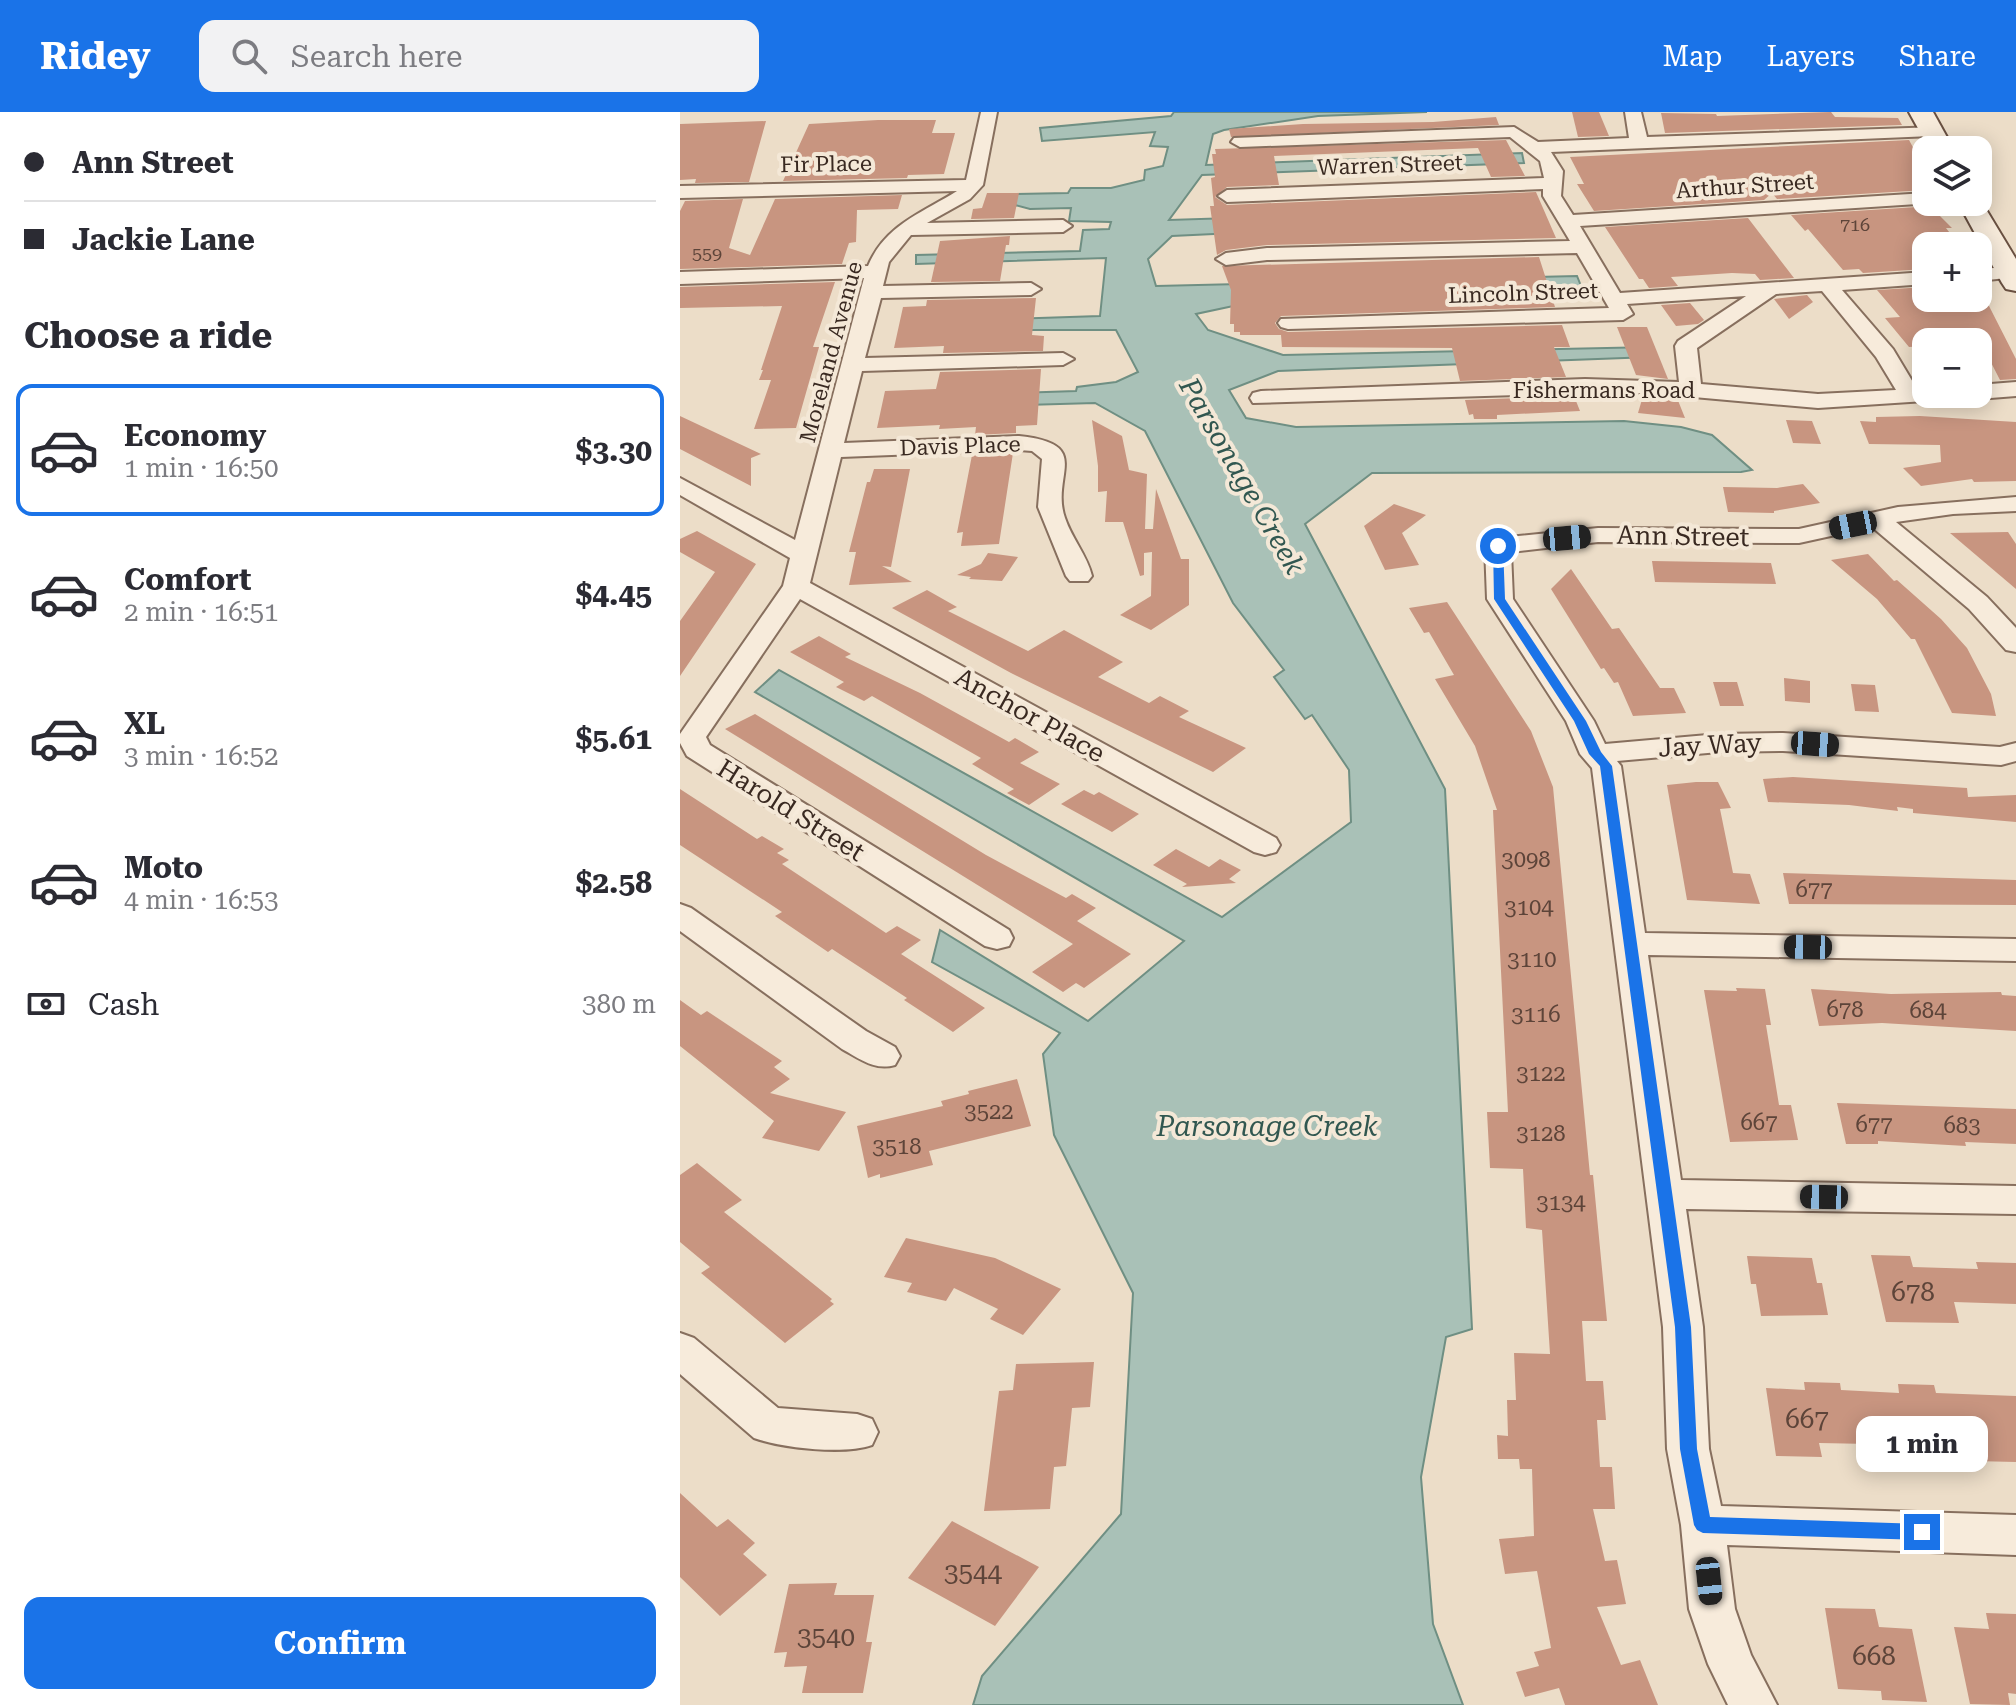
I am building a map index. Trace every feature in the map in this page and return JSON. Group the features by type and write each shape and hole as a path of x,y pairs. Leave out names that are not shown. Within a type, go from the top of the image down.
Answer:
{"street":[{"path":"974,185 989,112"},
{"path":"1633,112 1639,143"},
{"path":"1533,147 1932,131"},
{"path":"1240,142 1514,132 1548,158 1554,183 1552,196 1616,299"},
{"name":"Warren Street","path":"1227,196 1554,183"},
{"name":"Fir Place","path":"680,192 974,185"},
{"name":"Moreland Avenue","path":"803,555 872,282 883,253 902,229 961,197 974,185"},
{"name":"Arthur Street","path":"1568,221 1912,200"},
{"path":"1980,216 2010,264"},
{"path":"902,229 1063,226"},
{"path":"1226,259 1267,254 1584,247"},
{"path":"680,278 1031,289"},
{"name":"Lincoln Street","path":"1288,323 1623,314 1616,299 1912,279"},
{"path":"1827,284 1885,354 1911,397"},
{"path":"1691,390 1686,346 1772,288"},
{"path":"852,365 1063,359"},
{"name":"Fishermans Road","path":"1261,398 1585,386 1649,386 1818,401 1911,397"},
{"path":"1992,391 2016,389"},
{"name":"Davis Place","path":"830,450 1019,443 1040,445 1052,454 1055,463 1051,516 1076,558 1079,576"},
{"path":"680,485 803,555"},
{"name":"Ann Street","path":"1753,1705 1731,1664 1712,1609 1703,1525 1688,1449 1683,1327 1606,766 1595,754 1580,721 1500,599 1498,546 1598,535 1799,536 1953,507 2016,504"},
{"path":"1879,520 1978,603 2016,644"},
{"name":"Harold Street","path":"803,555 796,586 759,636 691,743 749,784 997,938"},
{"name":"Anchor Place","path":"796,586 1265,845"},
{"name":"Jay Way","path":"1595,754 1719,743 1783,742 2001,756 2016,752"},
{"path":"680,915 854,1040 883,1056"},
{"path":"1630,944 2016,950"},
{"path":"1665,1194 2016,1200"},
{"path":"680,1350 769,1425 857,1432"},
{"path":"1703,1525 2016,1535"}],"water":[{"name":"Parsonage Creek","path":"1174,112 1427,112 1318,116 1224,130 1213,134 1206,165 1522,153 1524,163 1202,175 1169,220 1511,209 1515,220 1172,236 1148,259 1156,286 1577,276 1581,286 1285,295 1196,314 1208,330 1283,355 1653,347 1651,357 1278,371 1229,390 1246,418 1296,427 1624,421 1681,427 1712,435 1752,470 1372,473 1305,524 1445,789 1472,1329 1446,1337 1421,1477 1433,1624 1463,1705 973,1705 982,1676 1121,1514 1133,1293 1054,1135 1043,1054 1060,1033 932,962 940,930 1088,1021 1184,941 755,692 779,670 1222,917 1351,822 1349,770 1312,715 1305,719 1274,677 1284,670 1233,603 1145,431 1095,403 920,408 924,396 1076,391 1077,387 1116,382 1138,372 1116,330 952,330 952,321 1100,316 1106,258 916,264 916,255 1080,251 1083,230 1109,229 1111,222 1069,221 1071,208 1030,209 1011,204 1012,194 1068,193 1071,188 1111,188 1144,180 1145,170 1163,166 1168,147 1150,146 1155,132 1042,141 1040,128 1171,116"}],"building":[{"path":"1572,112 1599,112 1609,136 1578,137"},
{"path":"1831,112 1835,117 1898,118 1902,125 1665,133 1661,113 1717,116"},
{"path":"1496,117 1499,125 1231,137 1229,129 1303,124 1433,122"},
{"path":"936,120 932,133 955,133 944,174 783,181 809,124"},
{"path":"766,121 749,182 695,183 696,179 680,180 680,124"},
{"path":"1506,140 1525,176 1491,177 1478,148 1274,156 1279,185 1227,187 1215,197 1227,205 1536,192 1556,238 1267,245 1226,250 1217,255 1210,206 1214,206 1211,178 1215,177 1212,154 1216,154 1215,149"},
{"path":"1909,140 1912,146 1912,191 1777,199 1772,193 1764,200 1594,211 1577,184 1584,184 1570,157"},
{"path":"987,193 1019,193 1014,218 971,219 973,209 982,208"},
{"path":"902,195 898,209 857,210 856,242 849,243 842,264 680,269 680,211 685,201 743,199 729,248 750,255 775,199"},
{"path":"1912,207 1912,216 1940,216 1952,228 1946,228 1949,232 1912,232 1912,270 1863,273 1859,269 1843,270 1808,229 1805,231 1791,215"},
{"path":"1748,218 1794,278 1760,280 1755,274 1732,273 1671,277 1678,286 1649,288 1643,279 1639,279 1605,227"},
{"path":"1010,236 1000,281 931,282 940,241"},
{"path":"1539,257 1555,307 1281,316 1275,323 1279,329 1288,332 1562,325 1570,347 1554,347 1566,377 1460,381 1452,348 1282,347 1281,335 1240,335 1240,332 1234,332 1234,324 1230,324 1231,290 1222,266"},
{"path":"835,282 813,347 819,347 796,428 754,429 771,380 759,380 761,370 782,306 680,308 680,287"},
{"path":"1912,288 1912,312 1992,312 2016,359 2016,379 2000,380 1992,364 1992,328 1912,328 1912,347 1909,347 1885,318 1900,317 1877,290"},
{"path":"1807,295 1813,302 1789,319 1774,299"},
{"path":"1036,298 1032,335 1044,336 1043,351 943,353 944,346 894,348 903,307 926,306 927,300"},
{"path":"1690,303 1704,320 1698,324 1676,326 1661,305"},
{"path":"1617,327 1647,327 1668,379 1636,375"},
{"path":"1041,369 1037,425 1016,426 1016,433 975,435 976,427 939,429 940,425 877,428 885,391 936,389 940,372"},
{"path":"1574,396 1580,411 1497,415 1497,419 1474,419 1473,414 1469,415 1465,400"},
{"path":"1643,396 1677,398 1685,418 1638,413"},
{"path":"680,416 761,454 751,458 751,486 680,449"},
{"path":"1920,416 2016,422 2016,481 1974,482 1972,479 1921,486 1903,468 1941,462 1940,445 1869,444 1860,421 1876,422 1876,417"},
{"path":"1092,420 1122,436 1129,470 1147,474 1145,529 1153,529 1156,489 1181,559 1189,559 1189,605 1151,630 1120,615 1151,596 1152,552 1144,553 1144,575 1140,576 1123,522 1105,522 1107,491 1098,492"},
{"path":"1786,420 1812,421 1821,444 1793,443"},
{"path":"1013,453 999,544 961,546 963,532 957,533 972,455"},
{"path":"874,469 910,469 891,567 882,566 912,582 849,585 856,552 849,552 867,482 870,482"},
{"path":"1803,484 1820,503 1774,513 1728,512 1723,487 1777,488"},
{"path":"1394,504 1426,515 1402,533 1419,565 1385,570 1364,526"},
{"path":"697,531 756,564 680,676 680,621 715,572 680,552 680,539"},
{"path":"2008,532 2016,544 2016,589 1950,533"},
{"path":"988,553 1018,557 1002,581 957,575 981,564"},
{"path":"1868,554 1894,581 1897,580 1941,619 1967,648 1991,694 1996,716 1952,713 1915,639 1911,639 1877,599 1831,560"},
{"path":"1652,561 1771,563 1776,584 1655,582"},
{"path":"1571,569 1612,629 1619,628 1660,688 1674,688 1686,713 1633,716 1618,682 1614,683 1604,668 1601,669 1551,589"},
{"path":"927,590 957,607 948,611 1028,651 1064,630 1123,662 1098,677 1149,703 1160,696 1189,711 1179,717 1246,748 1213,772 1011,673 892,608"},
{"path":"1447,602 1531,731 1553,787 1607,1321 1582,1321 1586,1381 1603,1381 1606,1420 1597,1420 1600,1467 1612,1467 1615,1509 1593,1509 1605,1561 1617,1560 1626,1604 1597,1607 1621,1665 1640,1660 1658,1705 1565,1705 1559,1688 1525,1697 1516,1672 1539,1666 1534,1652 1551,1648 1537,1571 1505,1574 1499,1539 1534,1536 1532,1469 1520,1469 1519,1459 1498,1459 1497,1435 1508,1436 1507,1400 1516,1400 1514,1353 1550,1354 1542,1230 1526,1228 1523,1169 1490,1168 1487,1112 1508,1112 1493,810 1497,810 1475,746 1435,679 1454,675 1429,632 1424,633 1409,608"},
{"path":"819,636 851,654 845,657 920,693 1009,742 1015,738 1039,752 1020,763 1060,784 1029,805 1007,793 1014,789 972,764 981,758 872,696 864,701 836,687 844,682 790,652"},
{"path":"1784,678 1810,681 1810,703 1785,701"},
{"path":"1713,682 1737,682 1744,706 1720,706"},
{"path":"1851,684 1875,685 1879,712 1855,711"},
{"path":"755,714 986,855 1066,898 1072,894 1096,908 1077,921 1131,954 1084,988 1076,983 1063,992 1032,972 1073,944 725,729"},
{"path":"1793,777 1967,788 1968,797 2016,795 2016,822 1913,813 1913,809 1897,807 1898,811 1849,805 1768,802 1763,779"},
{"path":"1718,782 1731,808 1720,809 1733,873 1750,874 1760,904 1687,900 1667,785"},
{"path":"680,789 757,839 762,836 784,849 777,853 789,860 782,864 886,933 897,926 921,940 901,954 985,1008 953,1032 832,949 828,952 775,916 782,912 680,845"},
{"path":"1084,790 1094,795 1099,792 1139,814 1112,832 1061,804"},
{"path":"1176,849 1209,867 1220,859 1241,870 1229,879 1236,883 1182,887 1187,884 1153,865"},
{"path":"1783,873 2016,880 2016,905 1789,904"},
{"path":"1736,988 1765,989 1771,1025 1766,1025 1779,1105 1791,1105 1798,1140 1730,1142 1704,990 1737,991"},
{"path":"1811,989 1891,994 2001,992 2002,995 2016,996 2016,1031 1882,1023 1819,1026"},
{"path":"680,1000 701,1015 707,1011 782,1061 774,1067 790,1079 770,1093 846,1112 819,1151 762,1138 774,1121 680,1046"},
{"path":"1017,1079 1031,1126 929,1151 933,1165 868,1178 857,1126 943,1106 941,1101 969,1094 968,1091"},
{"path":"1837,1103 2016,1109 2016,1144 1965,1142 1966,1146 1878,1141 1878,1144 1846,1144"},
{"path":"697,1163 742,1200 724,1212 832,1299 830,1301 834,1304 785,1343 701,1273 710,1267 680,1242 680,1175"},
{"path":"906,1238 995,1258 1061,1289 1023,1335 990,1319 998,1309 954,1288 946,1301 907,1292 912,1283 884,1277"},
{"path":"1871,1255 1910,1256 1913,1267 1978,1269 1976,1262 2016,1263 2016,1304 1954,1302 1959,1323 1886,1322"},
{"path":"1747,1256 1812,1258 1817,1283 1822,1283 1828,1315 1761,1316 1756,1284 1751,1284"},
{"path":"1094,1362 1090,1407 1072,1408 1066,1466 1054,1467 1050,1509 984,1511 999,1391 1013,1390 1016,1364"},
{"path":"1804,1382 1840,1383 1841,1390 1899,1393 1898,1384 1934,1385 1936,1393 2016,1396 2016,1462 1974,1461 1971,1447 1915,1445 1918,1460 1873,1458 1870,1444 1819,1443 1822,1457 1776,1456 1766,1388 1805,1390"},
{"path":"680,1493 717,1527 728,1519 755,1543 743,1554 767,1575 720,1616 680,1577"},
{"path":"952,1521 1039,1567 995,1626 908,1578"},
{"path":"837,1583 834,1595 874,1595 866,1642 872,1642 863,1693 802,1693 807,1666 784,1667 787,1652 774,1653 789,1584"},
{"path":"1825,1608 1875,1609 1879,1627 1912,1629 1927,1702 1882,1700 1881,1691 1838,1689"},
{"path":"1986,1613 2016,1614 2016,1694 2008,1693 2010,1705 1970,1704 1954,1627 1989,1629"}],"route":[{"path":"1498,546 1500,599 1580,721 1595,754 1606,766 1683,1327 1688,1449 1703,1525 1922,1532"}]}
